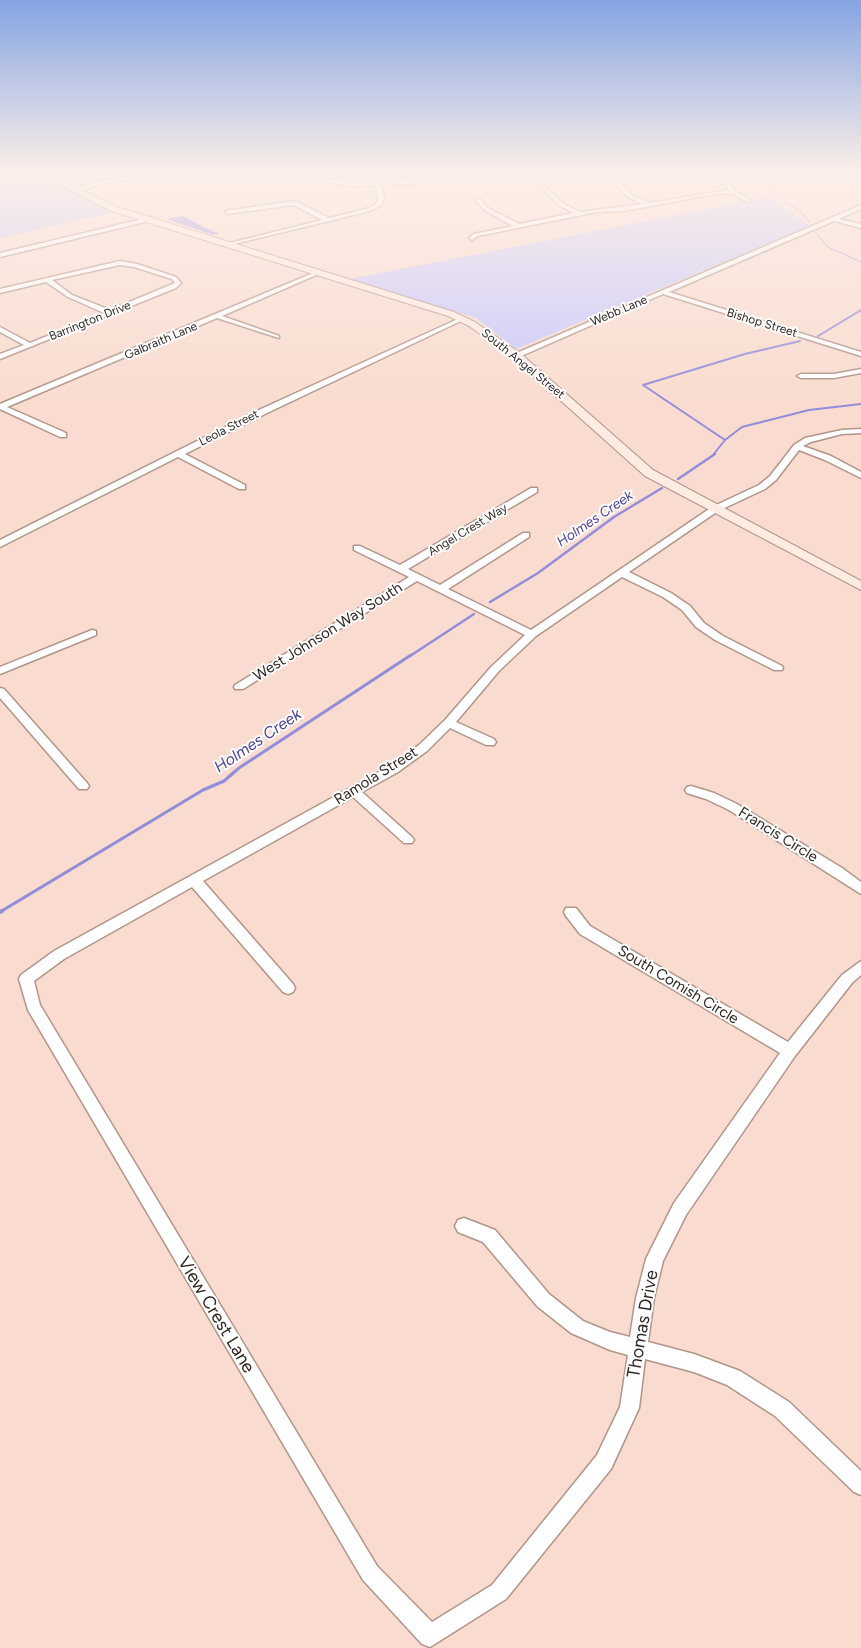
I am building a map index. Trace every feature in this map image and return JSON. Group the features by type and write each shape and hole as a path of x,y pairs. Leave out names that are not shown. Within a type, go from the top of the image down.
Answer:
{"street":[{"path":"0,255 30,248"},
{"name":"South Angel Street","path":"244,248 462,319 472,324 516,355 649,473 861,586"},
{"name":"Webb Lane","path":"516,355 766,248"},
{"name":"Barrington Drive","path":"0,356 111,313 174,287 178,283 174,278 167,275 135,264 120,263 104,264 46,279"},
{"name":"Galbraith Lane","path":"0,407 320,272"},
{"path":"0,291 46,279 70,296 111,313"},
{"name":"Bishop Street","path":"662,292 861,354"},
{"path":"217,316 277,337"},
{"name":"Leola Street","path":"0,544 264,411 462,319"},
{"path":"0,329 29,346"},
{"path":"801,376 834,376 861,371"},
{"path":"0,407 63,435"},
{"path":"798,447 808,440 820,436 861,431"},
{"path":"798,447 828,458 861,475"},
{"name":"Ramola Street","path":"26,979 59,956 394,769 423,748 449,723 495,669 532,634 715,509 762,487 773,478 798,447"},
{"path":"178,454 242,487"},
{"name":"Angel Crest Way","path":"401,569 534,490"},
{"path":"441,589 526,535"},
{"path":"357,548 532,634"},
{"path":"622,573 667,595 686,608 700,625 720,638 778,668"},
{"name":"West Johnson Way South","path":"239,687 417,578"},
{"path":"0,671 92,633"},
{"path":"0,691 84,786"},
{"path":"449,723 490,742"},
{"name":"Francis Circle","path":"691,790 710,796 733,807 837,871 861,889"},
{"path":"354,791 408,840"},
{"path":"194,880 288,988"},
{"name":"South Comish Circle","path":"571,912 585,930 790,1051"},
{"name":"Thomas Drive","path":"430,1636 499,1592 604,1462 628,1408 646,1298 655,1259 676,1218 790,1051 847,979 861,967"},
{"name":"View Crest Lane","path":"26,979 33,1006 370,1573 430,1636"},
{"path":"464,1226 489,1236 543,1300 577,1327 610,1341 694,1363 733,1378 782,1409 861,1485"}],"shaded area":[{"path":"509,248 757,248 516,349 476,318 350,279"}],"waterway":[{"path":"830,248 861,262"},
{"path":"818,336 861,310"},
{"path":"725,440 643,385 745,354 800,341"},
{"name":"Holmes Creek","path":"725,440 742,427 809,410 861,404"},
{"name":"Holmes Creek","path":"713,455 725,440"},
{"name":"Holmes Creek","path":"678,479 715,454"},
{"name":"Holmes Creek","path":"490,602 538,573 614,517 662,488"},
{"name":"Holmes Creek","path":"410,656 474,614"},
{"name":"Holmes Creek","path":"2,911 0,912 203,790 224,781 239,768 411,655"}]}
